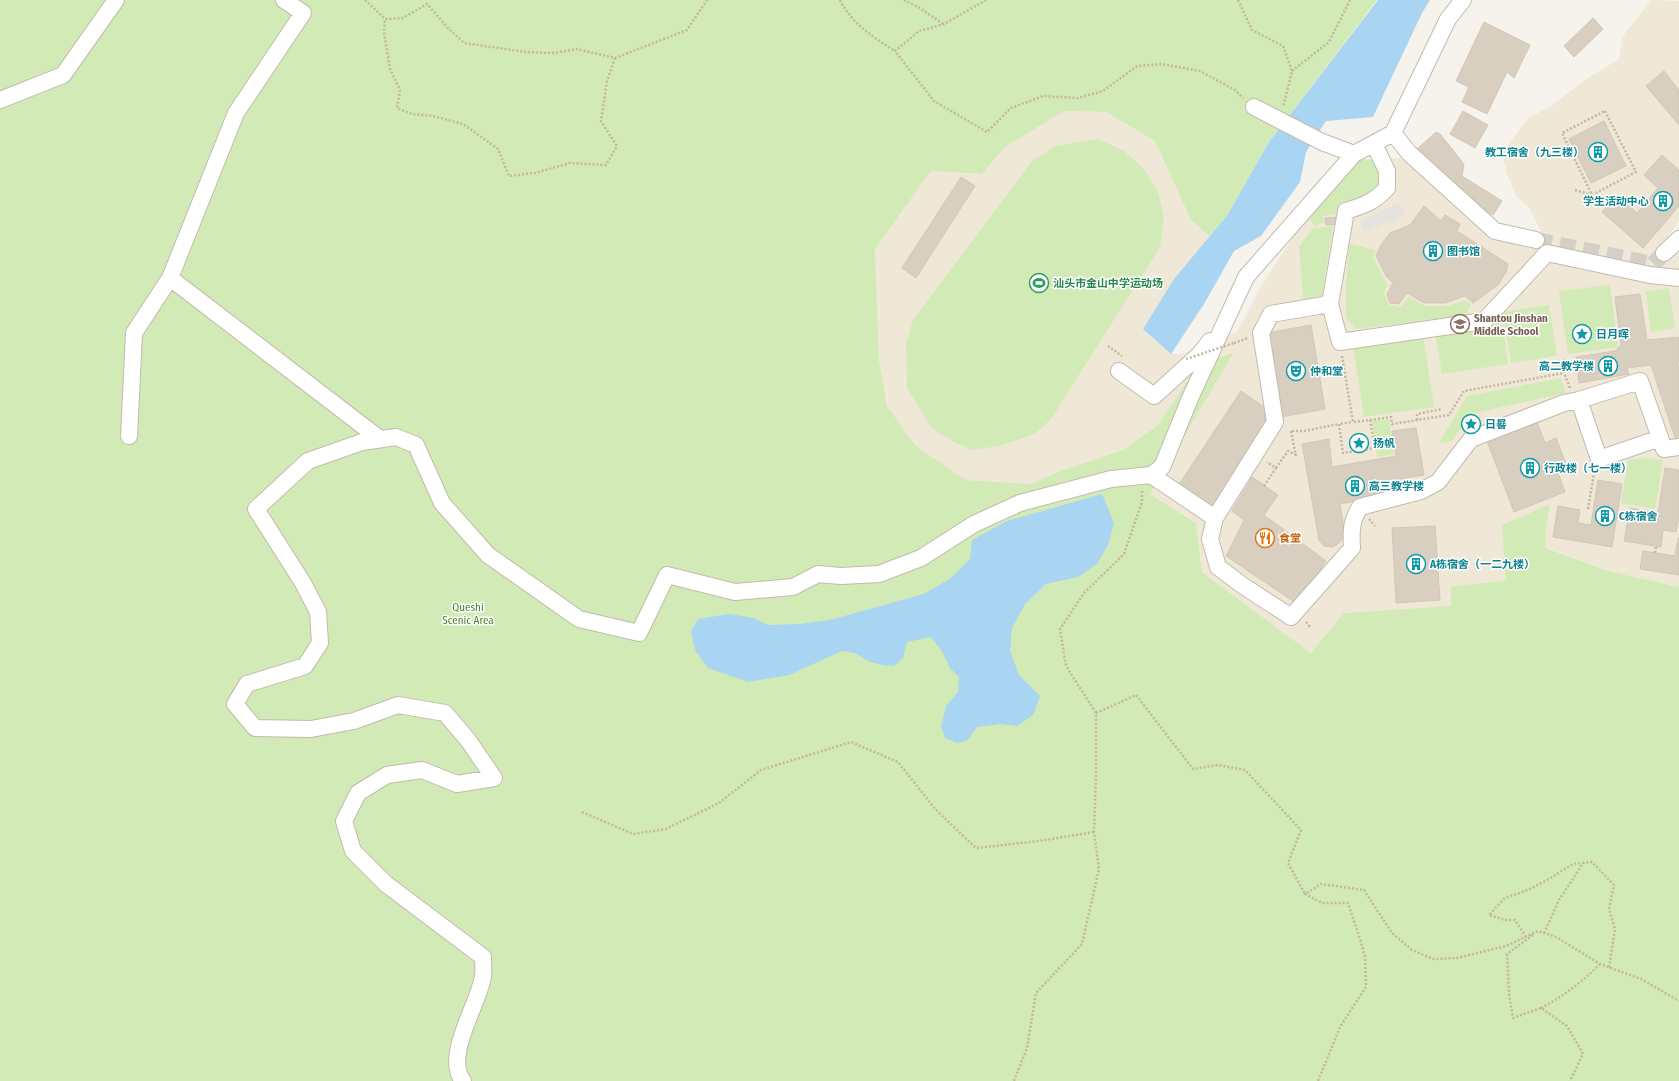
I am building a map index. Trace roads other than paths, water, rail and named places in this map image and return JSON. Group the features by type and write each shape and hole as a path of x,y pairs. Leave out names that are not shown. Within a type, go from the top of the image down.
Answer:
{"street":[{"path":"0,100 63,75 116,0"},
{"path":"129,436 134,333 170,278 236,113 303,13 284,0"},
{"path":"463,1081 457,1063 459,1043 483,976 483,957 386,884 353,851 344,821 358,793 387,775 422,770 458,784 494,778 468,740 445,713 398,705 354,721 311,729 255,728 235,704 247,684 305,666 320,643 318,612 303,582 256,509 308,460 362,442 396,436 416,445 442,503 488,555 579,619 639,633 666,575 734,592 793,587 818,574 841,576 879,574 921,558 974,524 1020,503 1111,479 1146,475 1162,467 1223,326 1246,277 1354,154 1393,133 1448,19 1463,0"},
{"path":"1254,108 1322,142 1354,154"},
{"path":"1393,133 1409,153 1495,231 1536,240"},
{"path":"1374,144 1387,171 1388,188 1378,198 1369,204 1346,211 1330,304 1340,342 1484,321 1547,253 1650,275 1679,278"},
{"path":"1664,253 1679,239"},
{"path":"170,278 380,439"},
{"path":"1330,304 1271,314 1261,333 1275,422 1215,518 1210,539 1218,567 1242,585 1291,617 1352,548 1353,517 1360,507 1421,491 1438,482 1472,439 1564,403 1574,394 1640,380 1664,449 1679,447"},
{"path":"1123,366 1154,396 1199,355 1223,326"},
{"path":"1574,394 1599,459 1660,438"},
{"path":"1146,475 1215,518"}],"water":[{"path":"1378,0 1430,0 1422,13 1373,117 1326,121 1306,152 1300,182 1261,236 1234,251 1204,304 1171,354 1143,329 1174,279 1228,214 1269,142"},
{"path":"1102,494 1114,523 1108,545 1097,564 1078,577 1046,584 1025,604 1012,628 1010,651 1019,675 1040,696 1033,715 1017,726 1001,724 977,727 968,740 957,743 945,738 941,726 946,706 958,692 959,677 950,668 942,651 931,637 907,642 903,658 894,666 870,662 855,653 842,651 789,675 748,682 708,668 695,650 691,631 698,619 730,614 753,618 768,625 799,624 830,620 924,594 951,578 970,559 972,540 1007,521"}],"tunnel":[{"path":"1536,240 1653,264 1664,253"}],"place":[{"name":"教工宿舍（九三楼）","path":"1598,152"},
{"name":"学生活动中心","path":"1663,201"},
{"name":"图书馆","path":"1433,251"},
{"name":"汕头市金山中学运动场","path":"1039,283"},
{"name":"Shantou Jinshan Middle School","path":"1460,324"},
{"name":"日月晖","path":"1582,334"},
{"name":"高二教学楼","path":"1608,366"},
{"name":"仲和堂","path":"1296,371"},
{"name":"日晷","path":"1471,424"},
{"name":"扬帆","path":"1359,443"},
{"name":"行政楼（七一楼）","path":"1530,468"},
{"name":"高三教学楼","path":"1355,486"},
{"name":"C栋宿舍","path":"1605,516"},
{"name":"食堂","path":"1265,538"},
{"name":"A栋宿舍（一二九楼）","path":"1416,564"}],"park label":[{"name":"Queshi Scenic Area","path":"468,613"}]}
